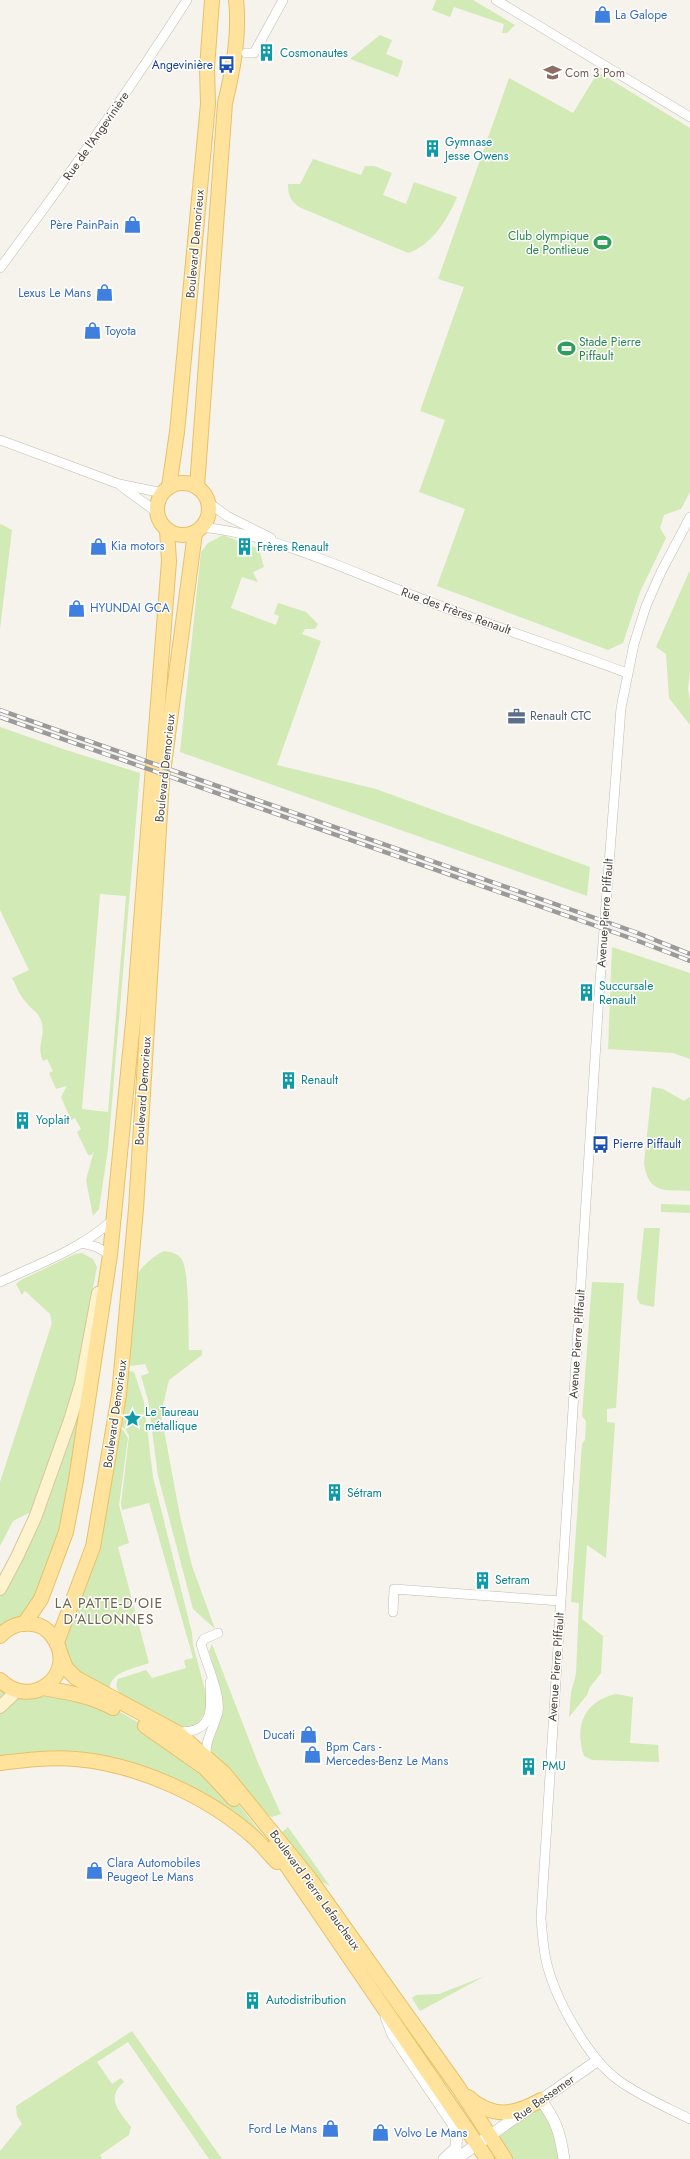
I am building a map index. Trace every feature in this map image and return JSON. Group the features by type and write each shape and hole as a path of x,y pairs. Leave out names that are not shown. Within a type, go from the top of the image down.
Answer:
{"main road":[{"name":"Boulevard Demorieux","path":"166,490 177,432 208,104 207,68 212,0"},
{"name":"Boulevard Demorieux","path":"197,487 225,103 233,69 237,10 236,0"},
{"path":"184,483 197,487 205,494 209,503 209,518 198,530 183,536 167,530 161,524 158,513 159,500 166,490 184,483"},
{"name":"Boulevard Demorieux","path":"24,1624 41,1599 66,1532 76,1480 121,1160 169,561 167,530"},
{"name":"Boulevard Demorieux","path":"43,1688 53,1680 59,1668 59,1649 93,1547 119,1396 136,1214 162,780 198,530"},
{"path":"0,1589 18,1558 35,1518 70,1420 81,1384 108,1253 108,1224 121,1160"},
{"path":"0,1636 10,1627 24,1624"},
{"name":"Boulevard Pierre Lefaucheux","path":"24,1624 44,1627 59,1649 66,1668 76,1678 178,1733 224,1773 310,1879 458,2087 505,2159"},
{"path":"0,1680 17,1691 0,1707"},
{"name":"Boulevard Pierre Lefaucheux","path":"17,1691 30,1692 43,1688 68,1692 104,1703 158,1733 205,1768 269,1841 487,2159"},
{"path":"0,1763 41,1758 77,1759 121,1768 171,1784 216,1808 250,1834 278,1863 287,1866"},
{"path":"458,2087 479,2106 502,2112 521,2110 541,2100"}],"street":[{"name":"Rue de l'Angevinière","path":"0,268 52,199 141,71 187,0"},
{"path":"246,53 254,53 283,0"},
{"path":"496,0 690,117"},
{"path":"0,440 119,484 166,490"},
{"path":"119,484 158,513"},
{"name":"Rue des Frères Renault","path":"209,503 227,516 286,546 418,598 627,673"},
{"name":"Avenue Pierre Piffault","path":"690,517 661,572 646,606 634,644 621,708 599,995 541,1918 546,1960 562,2005 597,2061 618,2080 642,2096 690,2120"},
{"name":"Rue des Frères Renault","path":"198,530 223,529 286,546"},
{"path":"0,1282 81,1243 108,1224"},
{"path":"81,1243 108,1253"},
{"path":"393,1612 394,1589 560,1600"},
{"path":"206,1756 206,1746 218,1707 217,1693 209,1673 201,1644 204,1639 218,1633"},
{"path":"178,1733 196,1729 206,1720 212,1705 209,1673"},
{"path":"382,2005 392,2035 457,2130 456,2148 444,2159"},
{"name":"Rue Bessemer","path":"477,2145 597,2061"},
{"path":"541,2100 550,2112 559,2130 564,2159"},
{"path":"456,2159 477,2145"}],"green space":[{"path":"436,0 473,0 515,25 507,33 502,33 504,24 454,7 450,17 432,10"},
{"path":"380,35 392,40 386,54 403,61 398,77 350,59"},
{"name":"Stade Pierre Piffault","path":"598,72 690,128 690,492 681,509 664,515 660,528 666,538 640,592 623,643 608,650 437,586 465,509 419,492 445,420 420,411 464,287 438,279 509,78 573,113"},
{"path":"313,159 361,175 365,166 374,166 392,173 383,195 406,204 414,182 457,197 444,223 438,231 424,244 408,253 299,207 290,197 288,184 300,184"},
{"path":"1,524 12,530 0,629 0,525"},
{"path":"223,535 259,549 264,567 253,572 258,582 242,577 231,608 276,625 279,616 274,614 278,603 306,612 318,624 315,629 305,629 302,634 321,641 277,765 376,789 590,867 587,896 180,752 201,552 208,543"},
{"path":"690,570 690,671 688,689 690,701 690,725 669,698 666,654 656,647"},
{"path":"0,727 66,750 140,773 108,1149 99,1209 93,1216 86,1180 94,1151 92,1155 88,1155 77,1132 81,1129 75,1118 71,1120 61,1097 67,1086 56,1089 49,1073 53,1071 47,1059 43,1061 41,1056 40,1047 43,1029 41,1020 22,998 12,978 29,970 0,910","holes":["100,894 126,896 108,1112 82,1109"]},
{"path":"612,947 690,973 690,1059 673,1053 608,1049"},
{"path":"652,1087 663,1089 684,1101 690,1097 690,1191 673,1191 659,1188 649,1180 646,1173 644,1163"},
{"path":"661,1204 690,1205 690,1213 661,1212"},
{"path":"644,1228 660,1228 654,1307 640,1304 637,1298"},
{"path":"164,1251 178,1255 184,1265 188,1302 189,1350 202,1350 202,1355 169,1380 161,1414 180,1516 192,1566 215,1629 193,1609 158,1476 148,1400 141,1376 149,1373 145,1364 122,1367 126,1308 132,1283 143,1267 154,1257"},
{"path":"82,1253 93,1259 97,1267 72,1396 31,1512 13,1521 0,1546 0,1482 52,1323 50,1314 25,1291 22,1295 16,1284 21,1280 75,1254"},
{"path":"592,1282 624,1283 616,1408 607,1409 607,1422 615,1423 606,1558 587,1545 582,1619 603,1636 601,1673 590,1687 587,1695 569,1717 571,1692 576,1674 579,1603 571,1602 582,1444 585,1440 586,1421 582,1416"},
{"path":"125,1370 134,1372 144,1402 153,1477 192,1633 193,1645 208,1701 203,1716 198,1723 189,1727 180,1728 123,1697 118,1691 117,1687 118,1679 146,1670 152,1678 186,1668 184,1660 193,1658 149,1503 122,1510 121,1504 129,1436 126,1430 117,1423"},
{"path":"81,1384 76,1480 41,1599 0,1636 0,1589 17,1557"},
{"path":"118,1427 123,1430 128,1438 119,1505 129,1543 118,1547 149,1663 130,1669 118,1675 113,1679 110,1690 76,1678 59,1649"},
{"path":"212,1644 258,1763 281,1814 272,1817 261,1812 212,1756 210,1750 214,1685 218,1680 209,1651"},
{"path":"0,1683 104,1703 157,1733 231,1795 287,1866 250,1834 171,1784 77,1759 0,1763"},
{"path":"616,1694 633,1697 630,1743 658,1745 659,1762 592,1760 584,1756 580,1735 584,1716 596,1702 605,1697"},
{"path":"288,1827 330,1886 313,1877 284,1843 282,1832"},
{"path":"485,1976 420,2011 412,1998 416,1995 439,1994"},
{"path":"132,2031 222,2159 209,2159 128,2042 97,2062 112,2084 121,2078 124,2082 118,2088 115,2094 115,2099 119,2110 131,2127 129,2135 100,2155 102,2159 0,2159 0,2151 22,2124 17,2116 16,2106"},
{"path":"541,2100 564,2159 505,2159 490,2136"}],"railway":[{"path":"0,710 635,932 690,954"},
{"path":"0,717 633,939 690,961"}],"place":[{"name":"La Galope","path":"602,15"},
{"name":"Cosmonautes","path":"267,53"},
{"name":"Angevinière","path":"226,65"},
{"name":"Com 3 Pom","path":"552,73"},
{"name":"Gymnase Jesse Owens","path":"432,149"},
{"name":"Père PainPain","path":"132,225"},
{"name":"Club olympique de Pontlieue","path":"602,243"},
{"name":"Lexus Le Mans","path":"104,293"},
{"name":"Toyota","path":"92,331"},
{"name":"Stade Pierre Piffault","path":"566,349"},
{"name":"Kia motors","path":"98,546"},
{"name":"Frères Renault","path":"244,547"},
{"name":"HYUNDAI GCA","path":"77,608"},
{"name":"Renault CTC","path":"517,716"},
{"name":"Succursale Renault","path":"586,993"},
{"name":"Renault","path":"288,1080"},
{"name":"Yoplait","path":"23,1120"},
{"name":"Pierre Piffault","path":"600,1144"},
{"name":"Le Taureau métallique","path":"132,1419"},
{"name":"Sétram","path":"334,1493"},
{"name":"Setram","path":"482,1580"},
{"name":"Ducati","path":"308,1735"},
{"name":"Bpm Cars - Mercedes-Benz Le Mans","path":"313,1754"},
{"name":"PMU","path":"529,1766"},
{"name":"Clara Automobiles Peugeot Le Mans","path":"94,1870"},
{"name":"Autodistribution","path":"253,2000"},
{"name":"Ford Le Mans","path":"330,2129"},
{"name":"Volvo Le Mans","path":"381,2133"}],"district":[{"name":"LA PATTE-D'OIE D'ALLONNES","path":"109,1612"}]}
